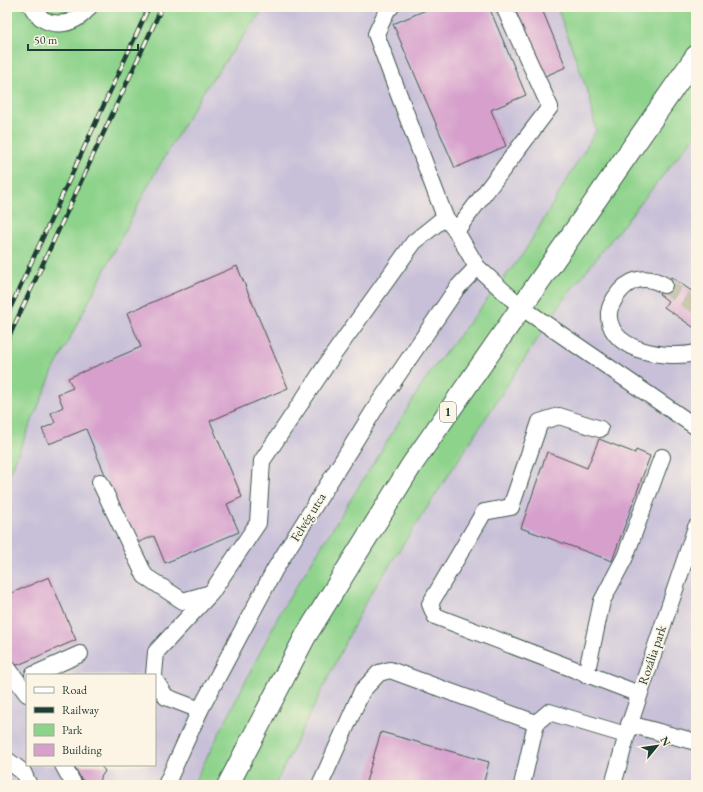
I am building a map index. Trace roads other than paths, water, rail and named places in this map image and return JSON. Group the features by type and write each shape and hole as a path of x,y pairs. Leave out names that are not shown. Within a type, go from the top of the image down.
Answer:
{"main road":[{"name":"1","path":"228,785 305,637 411,466 696,56"}],"lane":[{"path":"32,7 43,20 55,24 70,23 83,15 89,7"},
{"path":"391,7 388,8 376,34 445,217 456,231 477,267 521,307 696,427"},
{"path":"456,231 550,107 504,7"},
{"path":"154,674 156,652 211,593 258,523 262,461 332,354 414,242 445,217"},
{"name":"Felvég utca","path":"166,785 200,710 275,569 374,411 457,288 477,267"},
{"path":"664,285 655,280 641,279 631,281 620,291 609,309 609,318 613,330 619,339 642,352 684,355 696,353"},
{"path":"600,429 559,416 540,422 511,507 484,512 430,604 435,616 639,694"},
{"path":"586,675 602,601 625,557 662,457"},
{"path":"100,482 145,576 183,601 211,593"},
{"name":"Rozália park","path":"613,785 639,694 696,527"},
{"path":"35,674 80,654"},
{"path":"7,667 24,685"},
{"path":"320,785 362,691 378,673 390,670 536,723"},
{"path":"156,682 166,697 200,710"},
{"path":"522,785 536,723 549,712 628,730 696,742"},
{"path":"7,760 23,772 29,785"},
{"path":"64,766 74,785"}],"tunnel":[{"path":"664,285 696,306"}],"railway":[{"path":"7,315 149,7"},
{"path":"7,341 162,7"}]}
